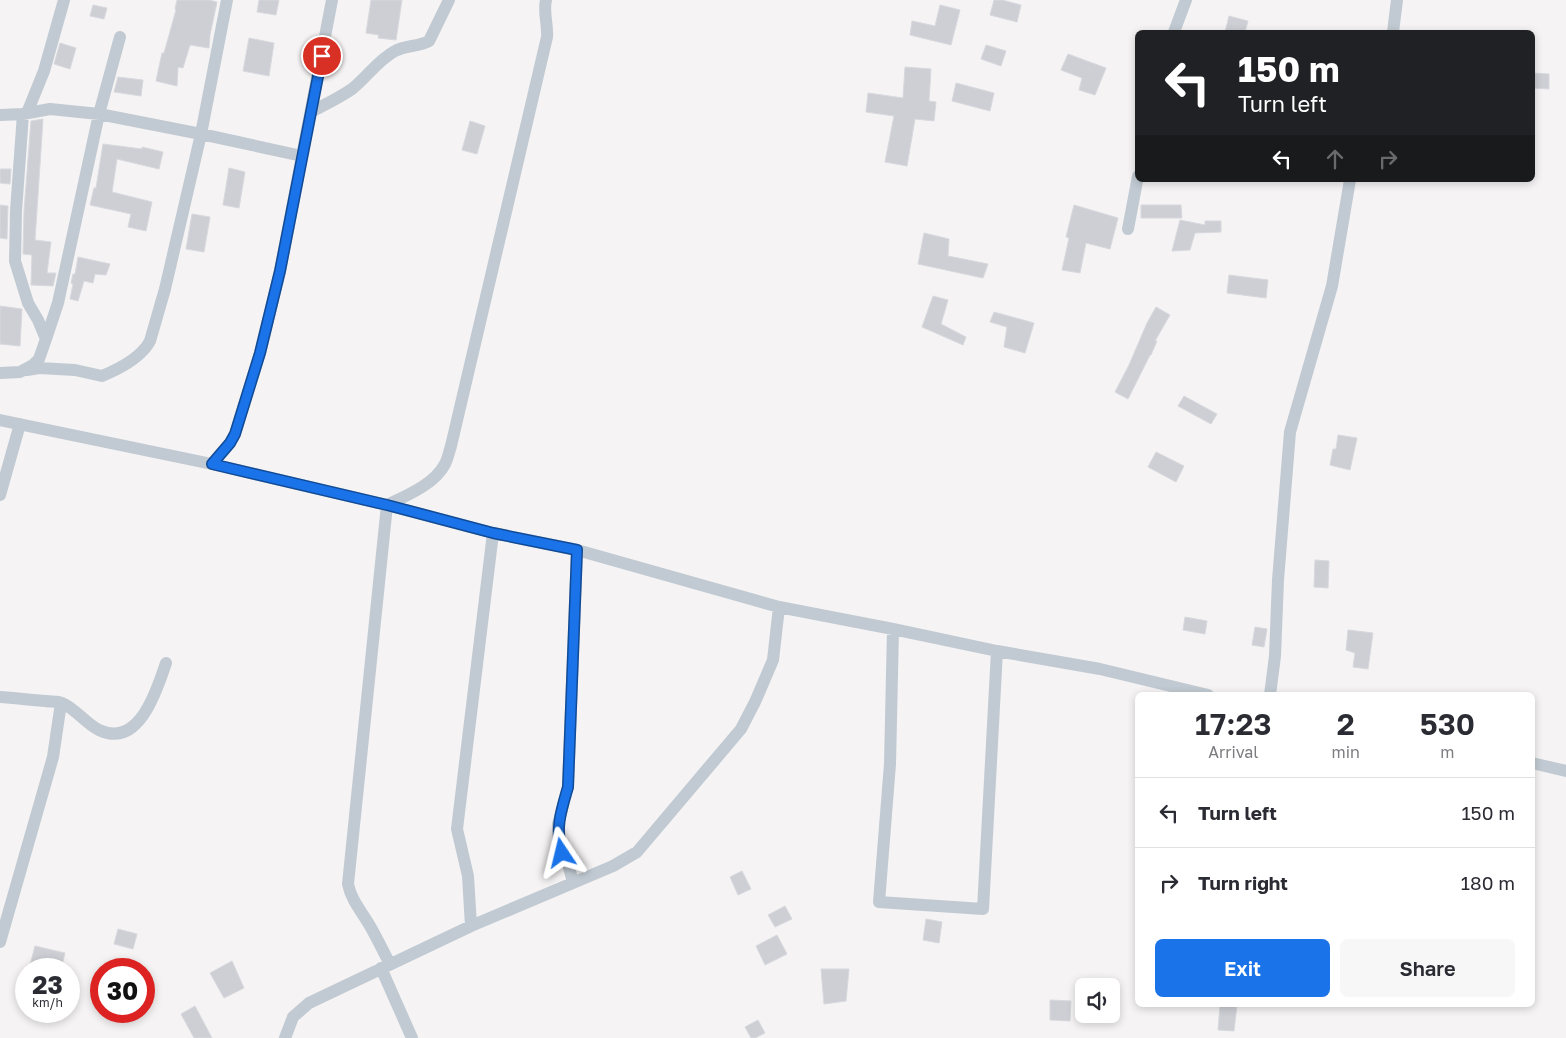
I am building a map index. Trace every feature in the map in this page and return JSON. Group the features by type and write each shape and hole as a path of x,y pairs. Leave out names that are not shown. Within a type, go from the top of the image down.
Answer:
{"street":[{"path":"46,339 28,303 15,261 16,211 25,114 44,71 64,0"},
{"path":"0,373 20,372 39,368 75,370 102,376 139,355 147,348 164,289 201,134 227,0"},
{"path":"212,464 230,443 235,434 260,353 280,271 332,0"},
{"path":"311,112 350,90 395,51 406,46 417,46 428,42 449,0"},
{"path":"387,505 417,490 429,481 444,466 451,446 547,37 546,0"},
{"path":"1175,30 1186,0"},
{"path":"1393,30 1397,0"},
{"path":"27,370 39,359 58,303 99,114 120,37"},
{"path":"0,115 25,114 50,108 99,114 302,156"},
{"path":"1128,229 1137,182"},
{"path":"1270,692 1275,656 1278,580 1290,432 1332,286 1350,182"},
{"path":"0,420 212,464 387,505 493,533 577,550 779,607 893,628 997,651 1100,669 1196,692"},
{"path":"0,495 20,424"},
{"path":"387,505 348,884 352,898 386,966 412,1038"},
{"path":"472,926 468,876 457,829 493,533"},
{"path":"573,883 568,863 558,839 558,824 568,787 577,550"},
{"path":"285,1038 293,1017 309,1002 472,926 613,866 637,852 741,729 756,702 773,660 779,607"},
{"path":"893,628 890,764 878,902 983,909 997,651"},
{"path":"0,697 61,703 98,730 109,734 120,734 133,727 141,718 153,699 166,663"},
{"path":"0,942 53,757 61,703"},
{"path":"1535,765 1566,771"}],"building":[{"path":"177,0 209,0 217,2 209,48 190,45 183,68 178,67 177,86 156,81 162,53 164,53 176,10"},
{"path":"259,0 279,0 276,15 257,12"},
{"path":"371,0 402,0 396,40 378,38 379,35 366,33"},
{"path":"994,0 1021,5 1017,22 990,15"},
{"path":"93,5 107,8 104,19 90,16"},
{"path":"940,5 960,10 951,45 910,35 912,21 935,26"},
{"path":"1229,16 1248,21 1246,30 1226,30"},
{"path":"249,38 274,43 269,76 243,71"},
{"path":"60,43 76,48 70,69 54,64"},
{"path":"986,45 1006,51 1001,66 981,59"},
{"path":"1068,54 1106,68 1095,95 1079,90 1082,78 1061,70"},
{"path":"905,67 931,69 929,101 936,102 934,121 915,119 907,166 885,162 894,116 866,112 868,93 903,98"},
{"path":"1535,73 1549,74 1549,89 1535,88"},
{"path":"118,77 143,80 141,96 114,92"},
{"path":"956,83 994,93 990,111 952,101"},
{"path":"43,119 35,240 51,242 47,273 56,273 53,286 31,285 32,255 23,254 24,211 31,121"},
{"path":"470,121 485,126 477,154 462,150"},
{"path":"103,144 142,149 142,147 163,152 159,169 117,159 112,192 152,202 146,231 128,227 131,214 90,205 94,188 96,188"},
{"path":"229,168 245,172 239,208 223,205"},
{"path":"0,169 11,169 10,184 0,183"},
{"path":"0,205 8,206 7,239 0,238"},
{"path":"1074,205 1118,218 1110,249 1086,243 1080,273 1062,270 1069,238 1066,237"},
{"path":"1141,205 1181,205 1182,218 1141,218"},
{"path":"192,214 210,217 204,252 186,249"},
{"path":"1180,220 1205,225 1205,221 1221,221 1221,232 1195,233 1190,250 1172,251"},
{"path":"924,233 949,239 948,256 988,264 983,278 918,264"},
{"path":"78,257 110,264 106,275 95,274 93,283 84,281 78,301 70,299 73,284 71,283 73,274 75,274"},
{"path":"1229,275 1268,280 1266,298 1227,293"},
{"path":"933,296 948,300 941,324 966,337 963,345 922,327"},
{"path":"0,306 22,309 20,346 0,344"},
{"path":"1156,307 1170,315 1155,341 1157,341 1151,355 1128,399 1115,392"},
{"path":"994,312 1034,323 1025,353 1004,347 1007,327 990,322"},
{"path":"1184,396 1217,414 1211,424 1178,406"},
{"path":"1338,435 1357,438 1350,470 1330,465 1333,449 1336,449"},
{"path":"1156,452 1184,466 1176,482 1148,467"},
{"path":"1315,560 1329,561 1328,588 1314,587"},
{"path":"1185,617 1207,621 1205,634 1183,630"},
{"path":"1255,627 1267,629 1264,647 1252,645"},
{"path":"1348,630 1373,633 1368,669 1353,667 1355,653 1346,650"},
{"path":"742,871 751,889 738,895 730,877"},
{"path":"785,906 792,919 775,927 768,915"},
{"path":"926,919 942,922 939,943 923,940"},
{"path":"118,929 137,934 133,949 114,944"},
{"path":"777,935 787,954 765,965 756,946"},
{"path":"35,946 65,953 64,958 32,958"},
{"path":"232,961 244,988 224,998 210,973"},
{"path":"821,969 849,969 846,1001 824,1004"},
{"path":"1050,1000 1071,1001 1070,1021 1050,1020"},
{"path":"195,1006 212,1038 194,1038 181,1014"},
{"path":"1220,1007 1237,1007 1234,1031 1218,1030"},
{"path":"758,1020 765,1033 751,1038 745,1027"}],"route":[{"path":"322,56 280,271 260,353 235,434 230,443 212,464 387,505 493,533 577,550 568,787 558,824 558,839 562,853"}]}
